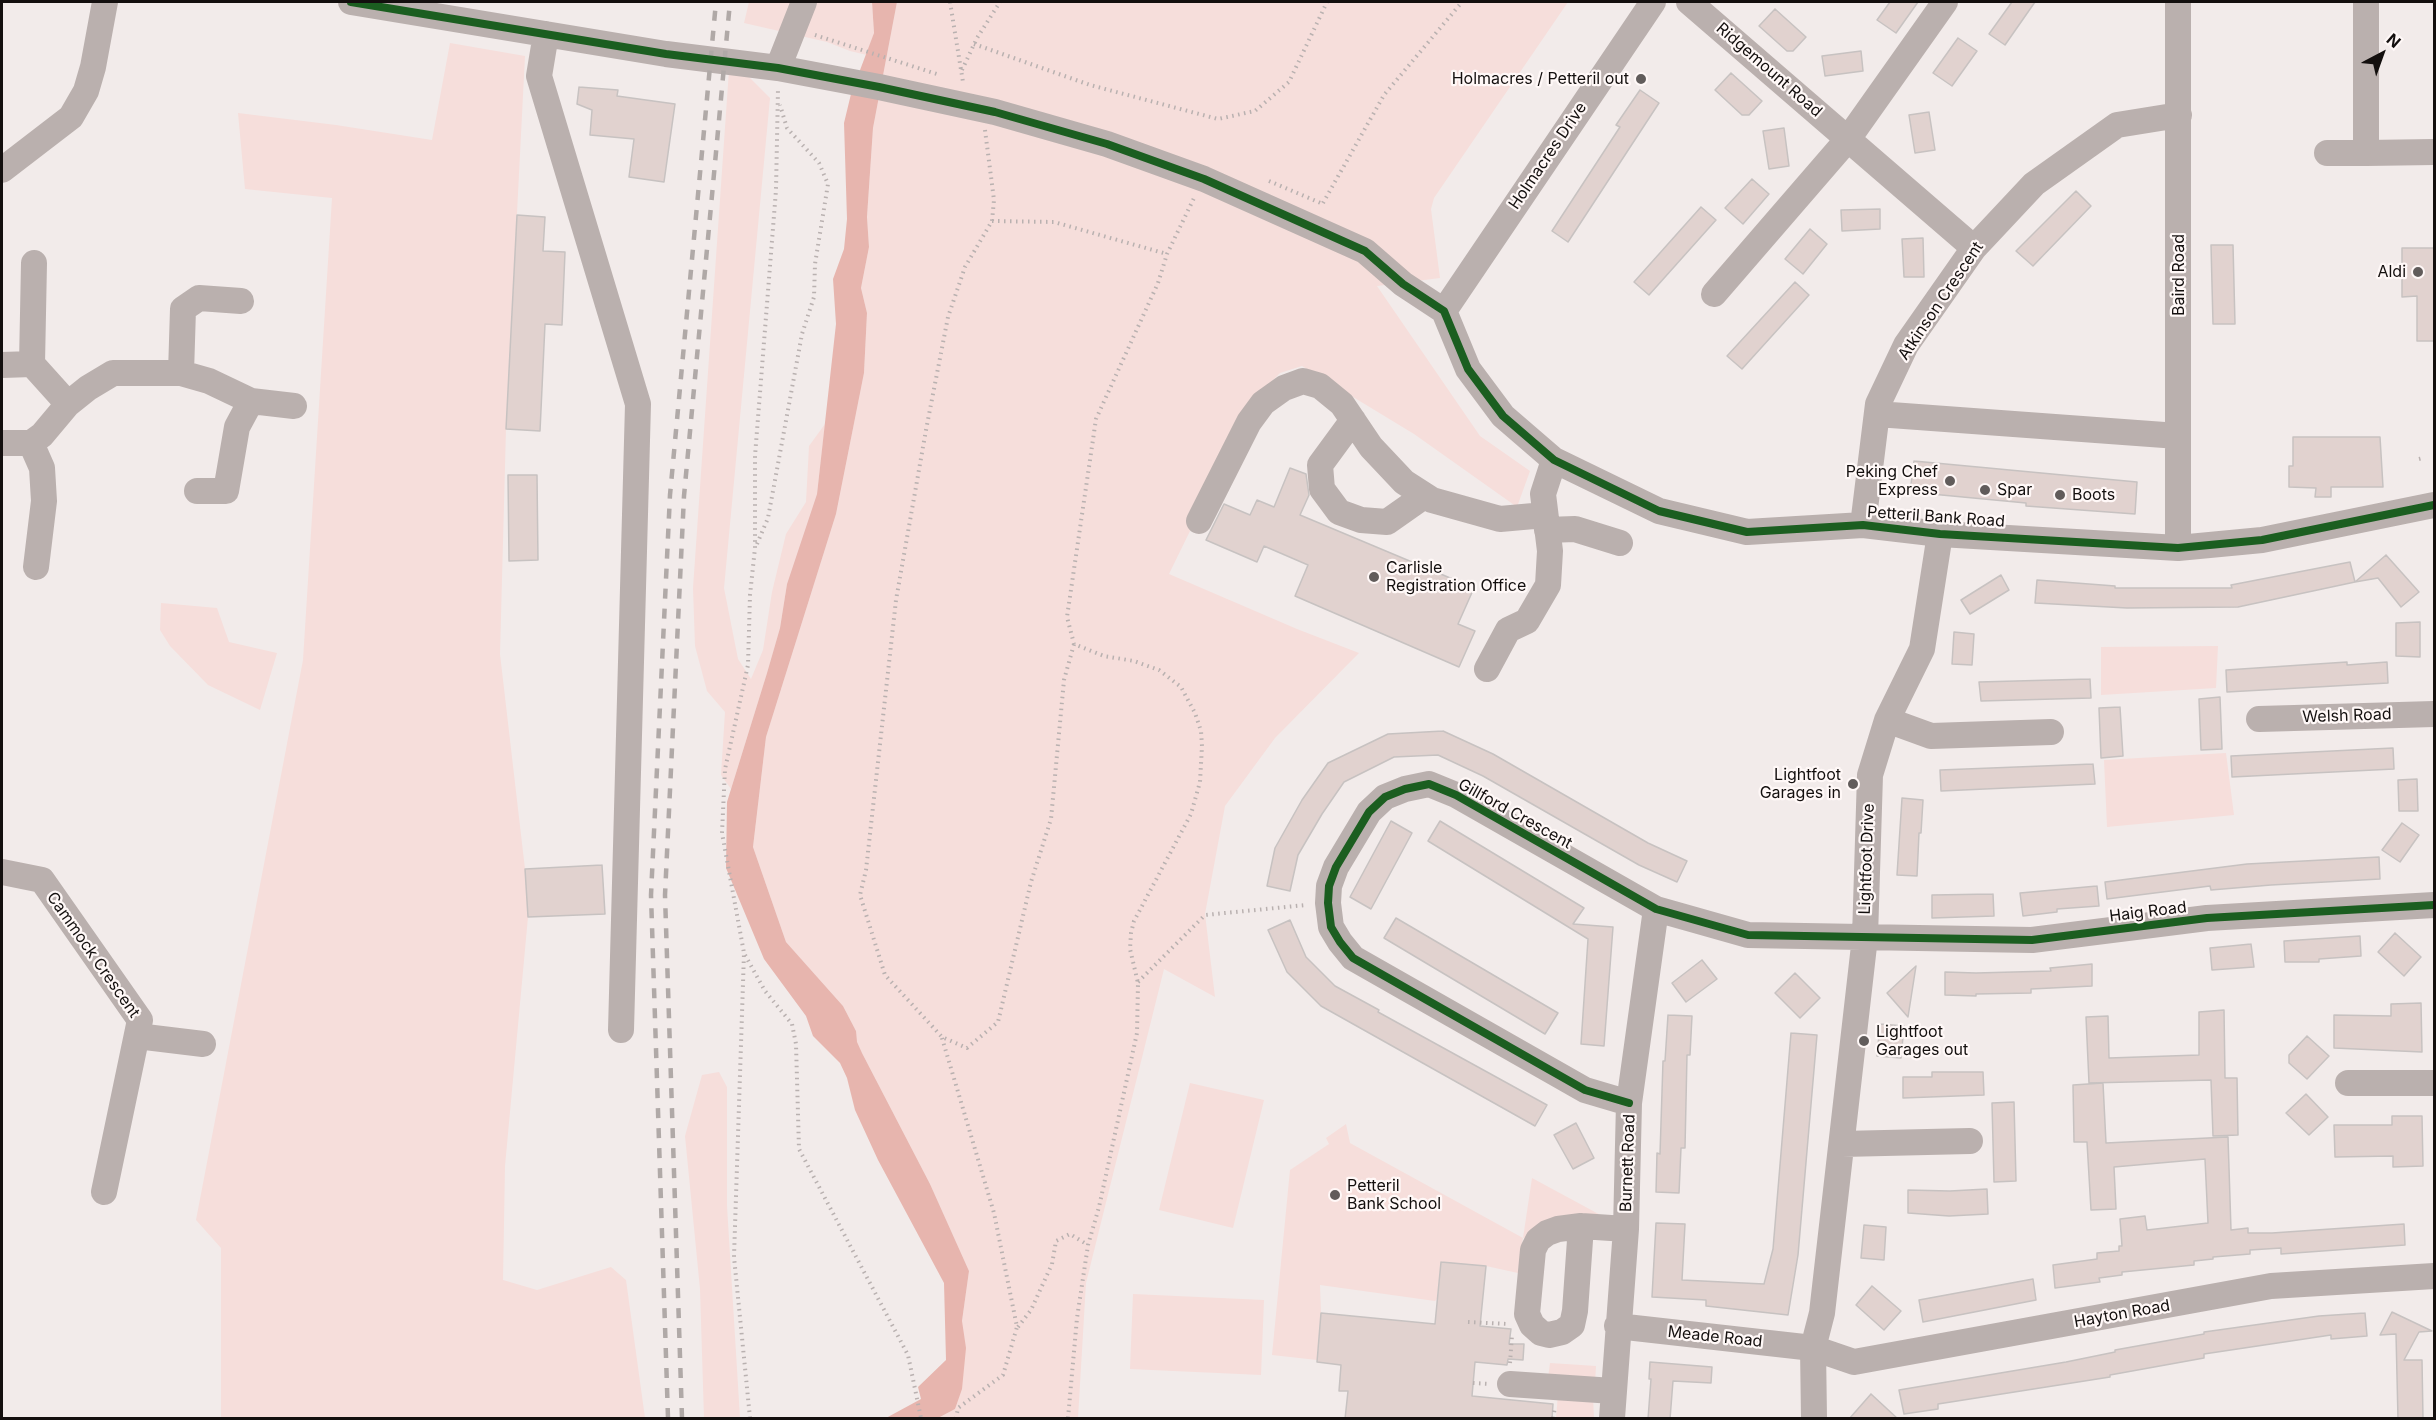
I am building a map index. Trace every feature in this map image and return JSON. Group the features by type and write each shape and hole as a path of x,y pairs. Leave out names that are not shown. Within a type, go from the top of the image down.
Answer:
{"street":[{"path":"2,170 71,117 86,91 93,67 105,2"},
{"path":"351,2 666,54 778,68 984,110 1107,144 1204,179 1365,251 1403,284 1444,311"},
{"path":"778,68 804,2"},
{"name":"Holmacres Drive","path":"1444,311 1653,2"},
{"name":"Ridgemount Road","path":"1689,2 1974,248"},
{"path":"1714,294 1848,139 1946,2"},
{"name":"Baird Road","path":"2178,2 2178,548"},
{"path":"2366,2 2366,153"},
{"path":"546,34 539,76 638,404 621,1030"},
{"name":"Atkinson Crescent","path":"1863,525 1878,404 1906,345 1974,248 2034,184 2117,125 2179,116"},
{"path":"2327,153 2434,152"},
{"path":"34,263 32,364 68,404"},
{"path":"181,373 183,309 199,298 241,301"},
{"name":"Petteril Bank Road","path":"1444,311 1468,369 1503,416 1554,460 1659,511 1747,532 1863,525 1940,534 2178,548 2262,540 2434,505"},
{"path":"2,365 32,364"},
{"path":"2,444 31,443 42,435 68,404 88,388 113,373 181,373 209,381 251,401 294,406"},
{"path":"1199,521 1249,422 1263,403 1284,388 1303,381 1320,386 1342,404 1371,447 1404,482 1424,495 1458,509 1500,519 1546,522 1620,543"},
{"path":"198,491 226,491 237,427 251,401"},
{"path":"1877,414 2178,436"},
{"path":"1353,420 1320,465 1322,489 1339,512 1361,520 1387,522 1424,495"},
{"path":"31,443 42,468 44,501 36,567"},
{"path":"1487,669 1508,630 1527,621 1548,585 1550,551 1542,494 1554,460"},
{"name":"Lightfoot Drive","path":"1814,1419 1813,1348 1822,1313 1865,937 1870,775 1887,720 1922,649 1940,534"},
{"name":"Welsh Road","path":"2259,719 2434,714"},
{"path":"1887,720 1930,736 2051,732"},
{"name":"Gillford Crescent","path":"1629,1103 1586,1090 1353,958 1340,942 1331,927 1328,903 1329,886 1336,867 1369,812 1384,797 1405,789 1429,784 1456,795 1656,909 1748,935 1865,937"},
{"name":"Cammock Crescent","path":"2,872 42,880 140,1020 104,1192"},
{"name":"Haig Road","path":"1865,937 2032,940 2207,918 2434,905"},
{"name":"Burnett Road","path":"1612,1419 1617,1326 1626,1229 1629,1103 1656,909"},
{"name":"Cammock Crescent","path":"137,1036 203,1044"},
{"path":"2348,1083 2434,1083"},
{"path":"1842,1144 1970,1142"},
{"path":"1581,1226 1626,1229"},
{"name":"Hayton Road","path":"1813,1348 1854,1362 2271,1286 2434,1276"},
{"name":"Meade Road","path":"1617,1326 1813,1348"},
{"path":"1510,1384 1613,1391"}],"path":[{"path":"950,2 964,83"},
{"path":"962,71 974,44 1000,2"},
{"path":"974,44 1090,84 1218,119 1255,111 1289,82 1328,2"},
{"path":"1313,226 1384,95 1462,2"},
{"path":"750,1419 734,1257 744,953 722,833 725,769 748,665 750,595 755,548 755,456 776,190 778,68"},
{"path":"755,548 768,518 802,334 814,297 815,264 828,184 819,163 787,128 778,101"},
{"path":"984,110 994,200 992,221 965,267 948,317 896,600 866,870 860,895 885,975 942,1037 967,1048 998,1022 1031,882 1051,819 1064,680 1074,644 1067,616 1096,419 1158,283 1167,254 1204,179"},
{"path":"992,221 1054,222 1167,254"},
{"path":"1068,1419 1077,1318 1088,1245 1099,1207 1137,1033 1138,983 1130,950 1131,933 1134,921 1191,814 1200,782 1201,731 1195,713 1181,687 1159,670 1134,661 1104,656 1074,644"},
{"path":"1138,983 1205,915 1328,903"},
{"path":"744,953 765,990 792,1024 796,1044 799,1149 908,1355 921,1419"},
{"path":"942,1037 994,1213 1017,1327"},
{"path":"956,1419 958,1408 1002,1376 1017,1327 1031,1310 1048,1273 1056,1241 1070,1234 1088,1245"},
{"path":"1468,1322 1513,1324"},
{"path":"1510,1384 1512,1334"}],"shaded area":[{"path":"749,2 872,2 874,33 867,55 827,42 744,23"},
{"path":"872,2 897,2 873,128 867,217 869,247 861,288 867,313 864,373 836,514 766,737 753,847 786,942 843,1006 856,1031 857,1042 862,1053 930,1184 969,1271 962,1321 966,1348 962,1389 955,1409 938,1418 886,1418 921,1399 918,1387 946,1360 944,1283 878,1160 855,1110 847,1078 840,1063 813,1036 806,1016 764,959 726,868 727,802 780,628 787,584 817,494 836,324 833,279 844,249 847,219 844,123 851,94 874,33"},
{"path":"897,2 1568,2 1434,198 1431,209 1440,278 1377,286 1480,436 1530,471 1517,507 1414,434 1302,366 1280,373 1254,400 1169,574 1359,653 1275,738 1225,806 1205,914 1215,997 1164,969 1086,1283 1078,1418 938,1418 955,1409 962,1321 969,1271 930,1184 856,1042 856,1031 843,1006 786,942 753,847 766,737 836,514 864,373 867,313 861,288 869,247 867,217 873,128"},
{"path":"450,43 525,56 506,429 500,654 525,869 528,917 505,1166 503,1280 537,1290 611,1267 626,1280 645,1418 221,1418 221,1248 196,1220 303,660 332,198 245,189 238,113 432,140"},
{"path":"729,70 745,73 770,98 724,588 738,659 751,679 763,650 772,592 786,534 806,502 809,446 825,424 817,494 787,584 780,628 731,789 721,775 725,712 707,691 695,646 693,588"},
{"path":"161,603 217,608 229,642 277,653 260,710 208,685 170,646 160,630"},
{"path":"2218,646 2216,688 2101,695 2101,647"},
{"path":"2226,753 2234,815 2107,827 2104,760"},
{"path":"719,1072 727,1087 727,1206 740,1418 704,1418 700,1289 685,1136 702,1075"},
{"path":"1190,1083 1264,1100 1233,1228 1159,1210"},
{"path":"1346,1124 1350,1143 1523,1238 1518,1273 1486,1266 1441,1262 1435,1301 1320,1285 1321,1313 1317,1360 1272,1355 1290,1170 1329,1144 1326,1138"},
{"path":"1532,1178 1606,1218 1523,1238"},
{"path":"1133,1294 1264,1300 1261,1375 1130,1369"},
{"path":"1550,1363 1596,1366 1595,1383 1548,1378"},
{"path":"1558,1394 1593,1397 1594,1418 1556,1418"}],"building":[{"path":"1890,2 1918,2 1896,33 1877,20"},
{"path":"2012,2 2035,2 2005,45 1989,34"},
{"path":"1775,9 1806,37 1793,51 1787,51 1759,26"},
{"path":"1958,38 1977,51 1952,86 1933,73"},
{"path":"1861,51 1863,71 1825,76 1822,56"},
{"path":"1731,73 1762,101 1749,115 1742,115 1715,90"},
{"path":"579,87 618,90 617,96 675,104 664,182 629,177 634,139 590,135 592,110 577,104"},
{"path":"1640,90 1659,103 1568,242 1552,231 1620,127 1616,125"},
{"path":"1929,112 1935,150 1915,153 1909,115"},
{"path":"1784,128 1789,166 1769,169 1763,131"},
{"path":"1752,179 1769,194 1743,224 1725,208"},
{"path":"2076,191 2091,206 2033,266 2016,251"},
{"path":"1701,207 1716,220 1649,295 1634,282"},
{"path":"1880,209 1880,229 1842,231 1841,210"},
{"path":"517,215 545,217 543,251 565,252 562,325 545,324 540,431 506,429"},
{"path":"1810,229 1827,244 1803,274 1785,259"},
{"path":"1923,238 1924,277 1904,277 1902,239"},
{"path":"2211,245 2233,245 2235,324 2213,324"},
{"name":"Aldi","path":"2402,248 2434,248 2434,341 2417,341 2417,296 2402,297"},
{"path":"1795,282 1809,295 1742,369 1727,356"},
{"path":"2293,437 2380,437 2383,487 2331,487 2331,497 2315,497 2316,488 2289,487 2289,466 2293,466"},
{"path":"1914,461 2137,482 2135,514 2026,506 2026,503 1910,492"},
{"name":"Carlisle Registration Office","path":"1290,468 1306,474 1309,495 1300,515 1474,588 1458,624 1475,631 1459,667 1295,596 1308,565 1264,546 1257,562 1206,540 1224,504 1250,515 1257,500 1274,507"},
{"path":"508,475 537,475 538,560 509,561"},
{"path":"2386,555 2419,592 2401,607 2378,578 2355,582"},
{"path":"2350,562 2355,582 2238,607 2127,608 2035,603 2037,580 2115,586 2115,588 2232,588 2231,585"},
{"path":"2001,575 2009,590 1970,614 1961,600"},
{"path":"2420,622 2420,657 2396,656 2396,623"},
{"path":"1954,632 1974,634 1972,665 1952,664"},
{"path":"2347,662 2347,665 2387,662 2388,683 2227,692 2226,670"},
{"path":"2090,679 2091,698 1981,701 1979,682"},
{"path":"2220,697 2222,749 2201,750 2199,699"},
{"path":"2120,707 2123,756 2101,758 2099,708"},
{"path":"1443,731 1493,754 1648,843 1687,861 1677,882 1639,865 1483,776 1438,755 1394,757 1344,782 1298,855 1290,891 1267,886 1275,848 1302,800 1328,763 1388,734"},
{"path":"2393,748 2394,769 2232,777 2231,756"},
{"path":"2093,764 2095,784 1941,791 1940,770"},
{"path":"2417,779 2418,811 2399,811 2398,780"},
{"path":"1902,798 1923,800 1917,876 1897,875"},
{"path":"1391,821 1412,833 1371,909 1350,897"},
{"path":"1440,821 1584,908 1573,924 1613,927 1604,1046 1581,1044 1588,939 1428,841"},
{"path":"2402,823 2419,835 2400,862 2382,850"},
{"path":"2379,857 2380,879 2211,890 2210,886 2107,899 2105,882 2247,864"},
{"path":"602,865 605,914 528,917 525,869"},
{"path":"2097,886 2099,906 2057,909 2057,912 2023,916 2020,893"},
{"path":"1993,894 1994,916 1932,918 1932,895"},
{"path":"1396,918 1558,1013 1545,1034 1384,938"},
{"path":"1290,920 1306,957 1335,986 1547,1105 1535,1126 1321,1006 1287,972 1268,930"},
{"path":"2395,933 2421,957 2404,976 2378,952"},
{"path":"2360,936 2361,956 2319,959 2319,962 2285,962 2284,941"},
{"path":"2251,944 2254,967 2212,970 2210,948"},
{"path":"1702,960 1717,979 1686,1002 1672,983"},
{"path":"2092,964 2092,986 2031,989 2031,993 1945,995 1945,972 2051,971 2050,968"},
{"path":"1916,966 1908,1017 1887,993"},
{"path":"1795,973 1820,998 1800,1018 1775,993"},
{"path":"2421,1003 2422,1052 2334,1048 2334,1015 2391,1016 2391,1004"},
{"path":"2224,1010 2225,1078 2237,1078 2238,1135 2213,1136 2211,1080 2089,1083 2086,1017 2108,1016 2109,1058 2199,1055 2199,1012"},
{"path":"1668,1015 1692,1016 1690,1055 1687,1055 1685,1148 1681,1148 1679,1193 1656,1192 1657,1153 1660,1154 1663,1061 1665,1061"},
{"path":"1880,1024 1904,1026 1901,1058 1877,1056"},
{"path":"1791,1033 1817,1035 1798,1255 1788,1315 1706,1306 1706,1300 1652,1297 1656,1223 1685,1224 1682,1280 1764,1284 1773,1249"},
{"path":"2307,1036 2329,1056 2307,1079 2289,1063 2289,1055"},
{"path":"1932,1072 1983,1072 1984,1095 1903,1098 1903,1077 1932,1077"},
{"path":"2103,1083 2106,1143 2228,1137 2231,1230 2248,1228 2248,1233 2272,1233 2404,1224 2405,1245 2281,1254 2281,1248 2250,1250 2250,1254 2194,1261 2194,1265 2122,1272 2122,1275 2099,1278 2100,1282 2055,1288 2053,1265 2097,1259 2097,1253 2119,1251 2119,1246 2122,1246 2120,1219 2145,1216 2147,1230 2208,1223 2205,1159 2114,1167 2116,1209 2091,1210 2087,1142 2074,1142 2073,1085"},
{"path":"2306,1094 2328,1117 2309,1135 2286,1113"},
{"path":"2014,1102 2016,1181 1994,1182 1992,1103"},
{"path":"2392,1116 2422,1116 2423,1166 2393,1167 2393,1156 2335,1157 2334,1125 2392,1125"},
{"path":"1576,1123 1594,1158 1573,1169 1554,1135"},
{"path":"1987,1189 1988,1214 1949,1216 1908,1213 1908,1190"},
{"path":"1864,1225 1886,1227 1884,1260 1861,1258"},
{"path":"1441,1262 1486,1266 1480,1326 1511,1329 1509,1344 1524,1344 1523,1360 1508,1359 1507,1365 1475,1362 1472,1396 1553,1404 1552,1419 1345,1419 1348,1391 1339,1391 1341,1365 1317,1362 1321,1313 1435,1324"},
{"path":"2033,1279 2036,1300 1923,1322 1919,1300"},
{"path":"1872,1286 1901,1311 1884,1330 1856,1305"},
{"path":"2392,1312 2432,1331 2419,1332 2404,1360 2422,1360 2423,1419 2398,1419 2396,1334 2380,1335"},
{"path":"2365,1313 2367,1336 2331,1339 2331,1335 2204,1354 2204,1358 2110,1375 2110,1377 1938,1404 1938,1409 1904,1414 1899,1390 2066,1362 2115,1352 2115,1350 2204,1334 2204,1332 2319,1316"},
{"path":"1650,1362 1712,1367 1711,1383 1673,1381 1670,1419 1648,1419"},
{"path":"1871,1394 1898,1419 1849,1419"}],"railway":[{"path":"668,1418 651,895 670,495 716,2"},
{"path":"682,1418 665,895 684,496 730,2"}],"cycle path":[{"path":"351,2 666,54 778,68 879,87 995,112 1107,144 1204,179 1365,251 1403,284 1444,311 1468,369 1503,416 1554,460 1659,511 1747,532 1863,525 1940,534 2178,548 2262,540 2434,505"},
{"path":"1629,1103 1585,1090 1353,958 1340,942 1331,927 1328,903 1329,886 1336,867 1369,812 1385,797 1405,789 1429,784 1456,795 1656,909 1748,935 2032,940 2207,918 2434,905"}],"place":[{"name":"Holmacres / Petteril out","path":"1641,79"},
{"name":"Aldi","path":"2418,272"},
{"name":"Peking Chef Express","path":"1950,481"},
{"name":"Spar","path":"1985,490"},
{"name":"Boots","path":"2060,495"},
{"name":"Carlisle Registration Office","path":"1374,577"},
{"name":"Lightfoot Garages in","path":"1853,784"},
{"name":"Lightfoot Garages out","path":"1864,1041"},
{"name":"Petteril Bank School","path":"1335,1195"}]}
